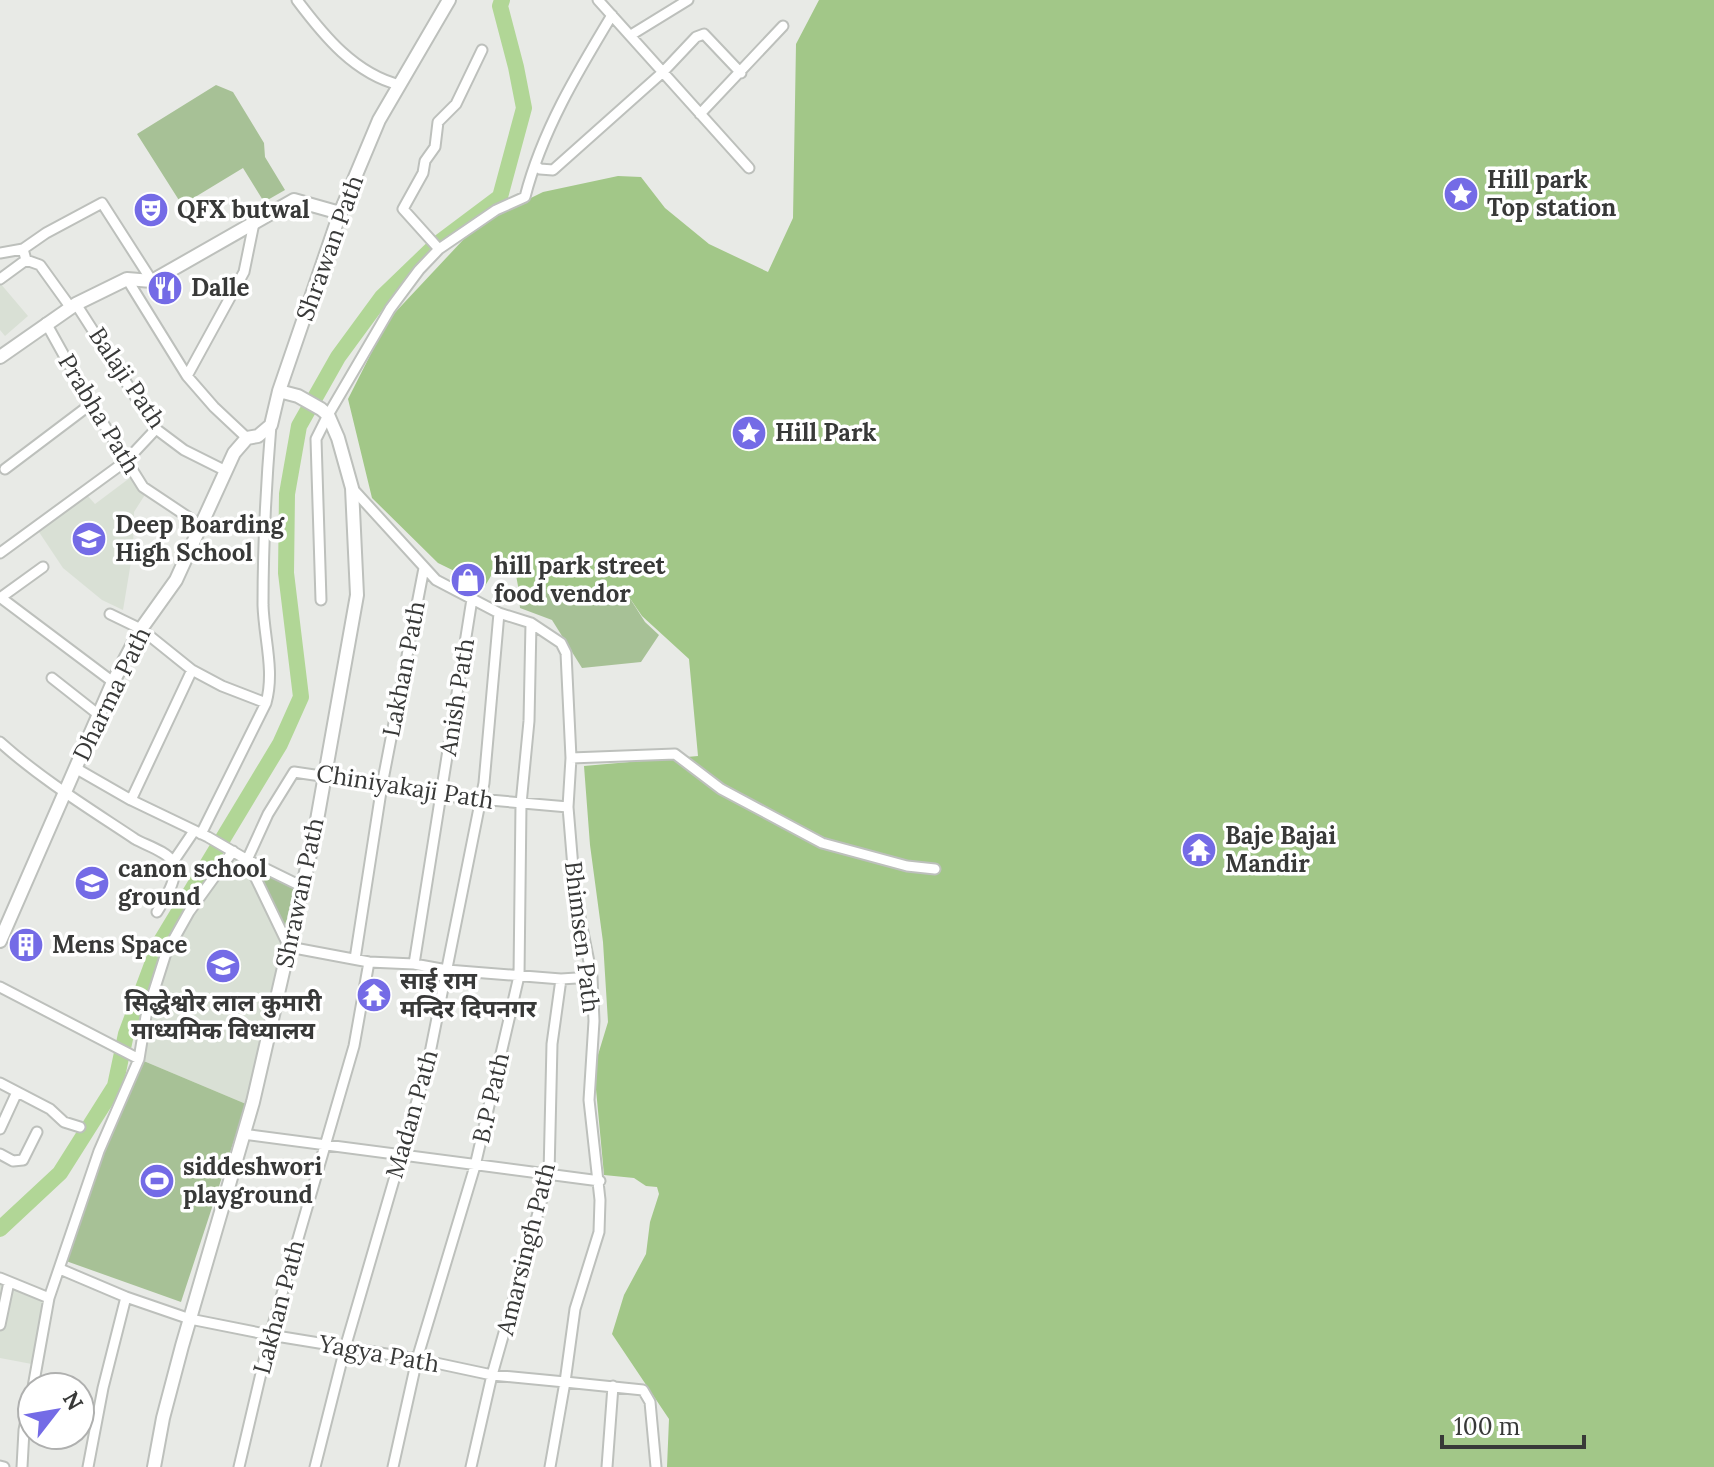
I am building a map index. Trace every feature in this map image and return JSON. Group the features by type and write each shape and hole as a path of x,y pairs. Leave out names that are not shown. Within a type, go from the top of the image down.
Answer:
{"street":[{"path":"297,0 322,33 353,61 381,80 400,85"},
{"name":"Shrawan Path","path":"173,862 201,834 266,703 271,685 263,610 263,533 271,425 279,391 340,213 379,120 449,0"},
{"path":"598,0 749,168"},
{"path":"631,35 688,0"},
{"path":"321,600 316,439 325,412 390,309 439,249 496,210 525,197 561,100 612,15"},
{"path":"700,114 783,26"},
{"path":"535,165 540,169 553,170 663,72 696,37 704,34 741,73"},
{"path":"439,249 403,209 423,173 425,161 435,147 438,122 456,104 482,50"},
{"path":"0,357 74,306 127,279 152,281 294,200 340,213"},
{"path":"0,253 23,249 102,203 152,281"},
{"path":"187,376 244,272 254,223"},
{"path":"0,279 26,260 23,249"},
{"name":"Balaji Path","path":"26,260 40,265 74,306 150,415 156,429 184,450 224,470"},
{"path":"127,279 187,376 247,438"},
{"name":"Prabha Path","path":"46,323 91,404 143,487 200,525"},
{"path":"279,391 298,396 325,412"},
{"path":"5,469 91,404"},
{"name":"Shrawan Path","path":"154,1467 163,1418 253,1102 303,887 357,595 352,488 325,412"},
{"name":"Dharma Path","path":"0,941 113,682 141,629 176,580 224,470 247,438 258,436 271,425"},
{"path":"0,553 126,461 156,429"},
{"name":"Bhimsen Path","path":"352,488 436,580 499,613 531,623 561,643 566,653 571,758 568,807 575,892 592,977 594,1021 589,1100 600,1181 599,1232 575,1309 550,1467"},
{"path":"43,567 0,598 113,682"},
{"name":"Lakhan Path","path":"355,959 382,785 424,568"},
{"name":"Anish Path","path":"414,964 472,599"},
{"name":"Madan Path","path":"315,1467 345,1348 428,1063 484,783 499,613"},
{"path":"110,614 141,629 192,670 266,703"},
{"name":"B.P Path","path":"393,1467 417,1359 475,1166 519,976 521,804 529,721 531,623"},
{"path":"131,800 192,670"},
{"path":"52,678 99,715"},
{"path":"2,748 173,862 170,889 157,912"},
{"path":"571,758 675,754 721,789 822,843 907,866 935,869"},
{"path":"77,769 131,800 303,887"},
{"name":"Chiniyakaji Path","path":"247,860 268,814 294,772 443,796 568,807"},
{"path":"35,1371 49,1298 134,1058 166,953 189,912 233,851"},
{"path":"247,860 289,947 369,962 414,964 447,970 561,979 592,977"},
{"name":"Lakhan Path","path":"239,1467 270,1335 354,1046 369,962"},
{"name":"Amarsingh Path","path":"471,1467 492,1375 549,1174 552,1044 561,979"},
{"path":"0,987 134,1058"},
{"path":"0,1083 50,1109 64,1122 80,1127"},
{"path":"0,1129 17,1092"},
{"path":"0,1154 13,1161 23,1160 37,1132"},
{"path":"243,1134 600,1181"},
{"name":"Yagya Path","path":"60,1269 126,1297 190,1319 492,1375 565,1382"},
{"path":"0,1325 4,1280 49,1298"},
{"path":"88,1467 103,1388 126,1297"},
{"path":"565,1382 643,1390 650,1402 656,1467"},
{"path":"607,1467 613,1386"}],"shaded area":[{"path":"0,283 28,316 5,336 0,330"},
{"name":"Deep Boarding High School","path":"135,474 148,490 134,512 133,550 123,610 102,600 63,568 37,529 87,495 95,504"},
{"name":"सिद्धेश्वोर लाल कुमारी माध्यमिक विध्यालय","path":"233,851 244,858 289,947 246,1104 139,1059 166,953"},
{"path":"0,1278 49,1298 37,1365 0,1358"}],"green space":[{"path":"819,0 1714,0 1714,1467 667,1467 669,1419 612,1334 624,1295 646,1254 650,1222 659,1194 657,1187 646,1186 634,1178 604,1175 594,1068 608,1022 603,942 590,845 584,766 698,756 689,659 619,590 558,591 518,586 514,564 501,559 485,586 438,563 372,498 348,399 388,320 478,224 543,192 618,176 641,177 665,208 709,244 768,272 793,218 796,44"},
{"path":"216,85 233,92 264,143 265,157 285,190 264,202 243,168 182,205 137,134"},
{"path":"518,586 558,591 619,590 629,597 645,622 659,635 641,662 582,668 552,620 520,608"},
{"path":"244,858 303,887 289,947"},
{"name":"siddeshwori playground","path":"139,1059 246,1104 181,1302 66,1261 77,1221"}],"waterway":[{"path":"0,1229 60,1173 115,1086 126,1034 160,943 280,744 301,697 286,573 287,494 299,426 338,357 382,297 436,245 500,197 524,108 500,6 502,0"}],"place":[{"name":"Hill park Top station","path":"1461,194"},
{"name":"QFX butwal","path":"151,210"},
{"name":"Dalle","path":"165,288"},
{"name":"Hill Park","path":"749,433"},
{"name":"Deep Boarding High School","path":"89,539"},
{"name":"hill park street food vendor","path":"468,580"},
{"name":"Baje Bajai Mandir","path":"1199,850"},
{"name":"canon school ground","path":"92,883"},
{"name":"Mens Space","path":"26,945"},
{"name":"सिद्धेश्वोर लाल कुमारी माध्यमिक विध्यालय","path":"223,966"},
{"name":"साई राम मन्दिर दिपनगर","path":"374,995"},
{"name":"siddeshwori playground","path":"157,1181"}]}
